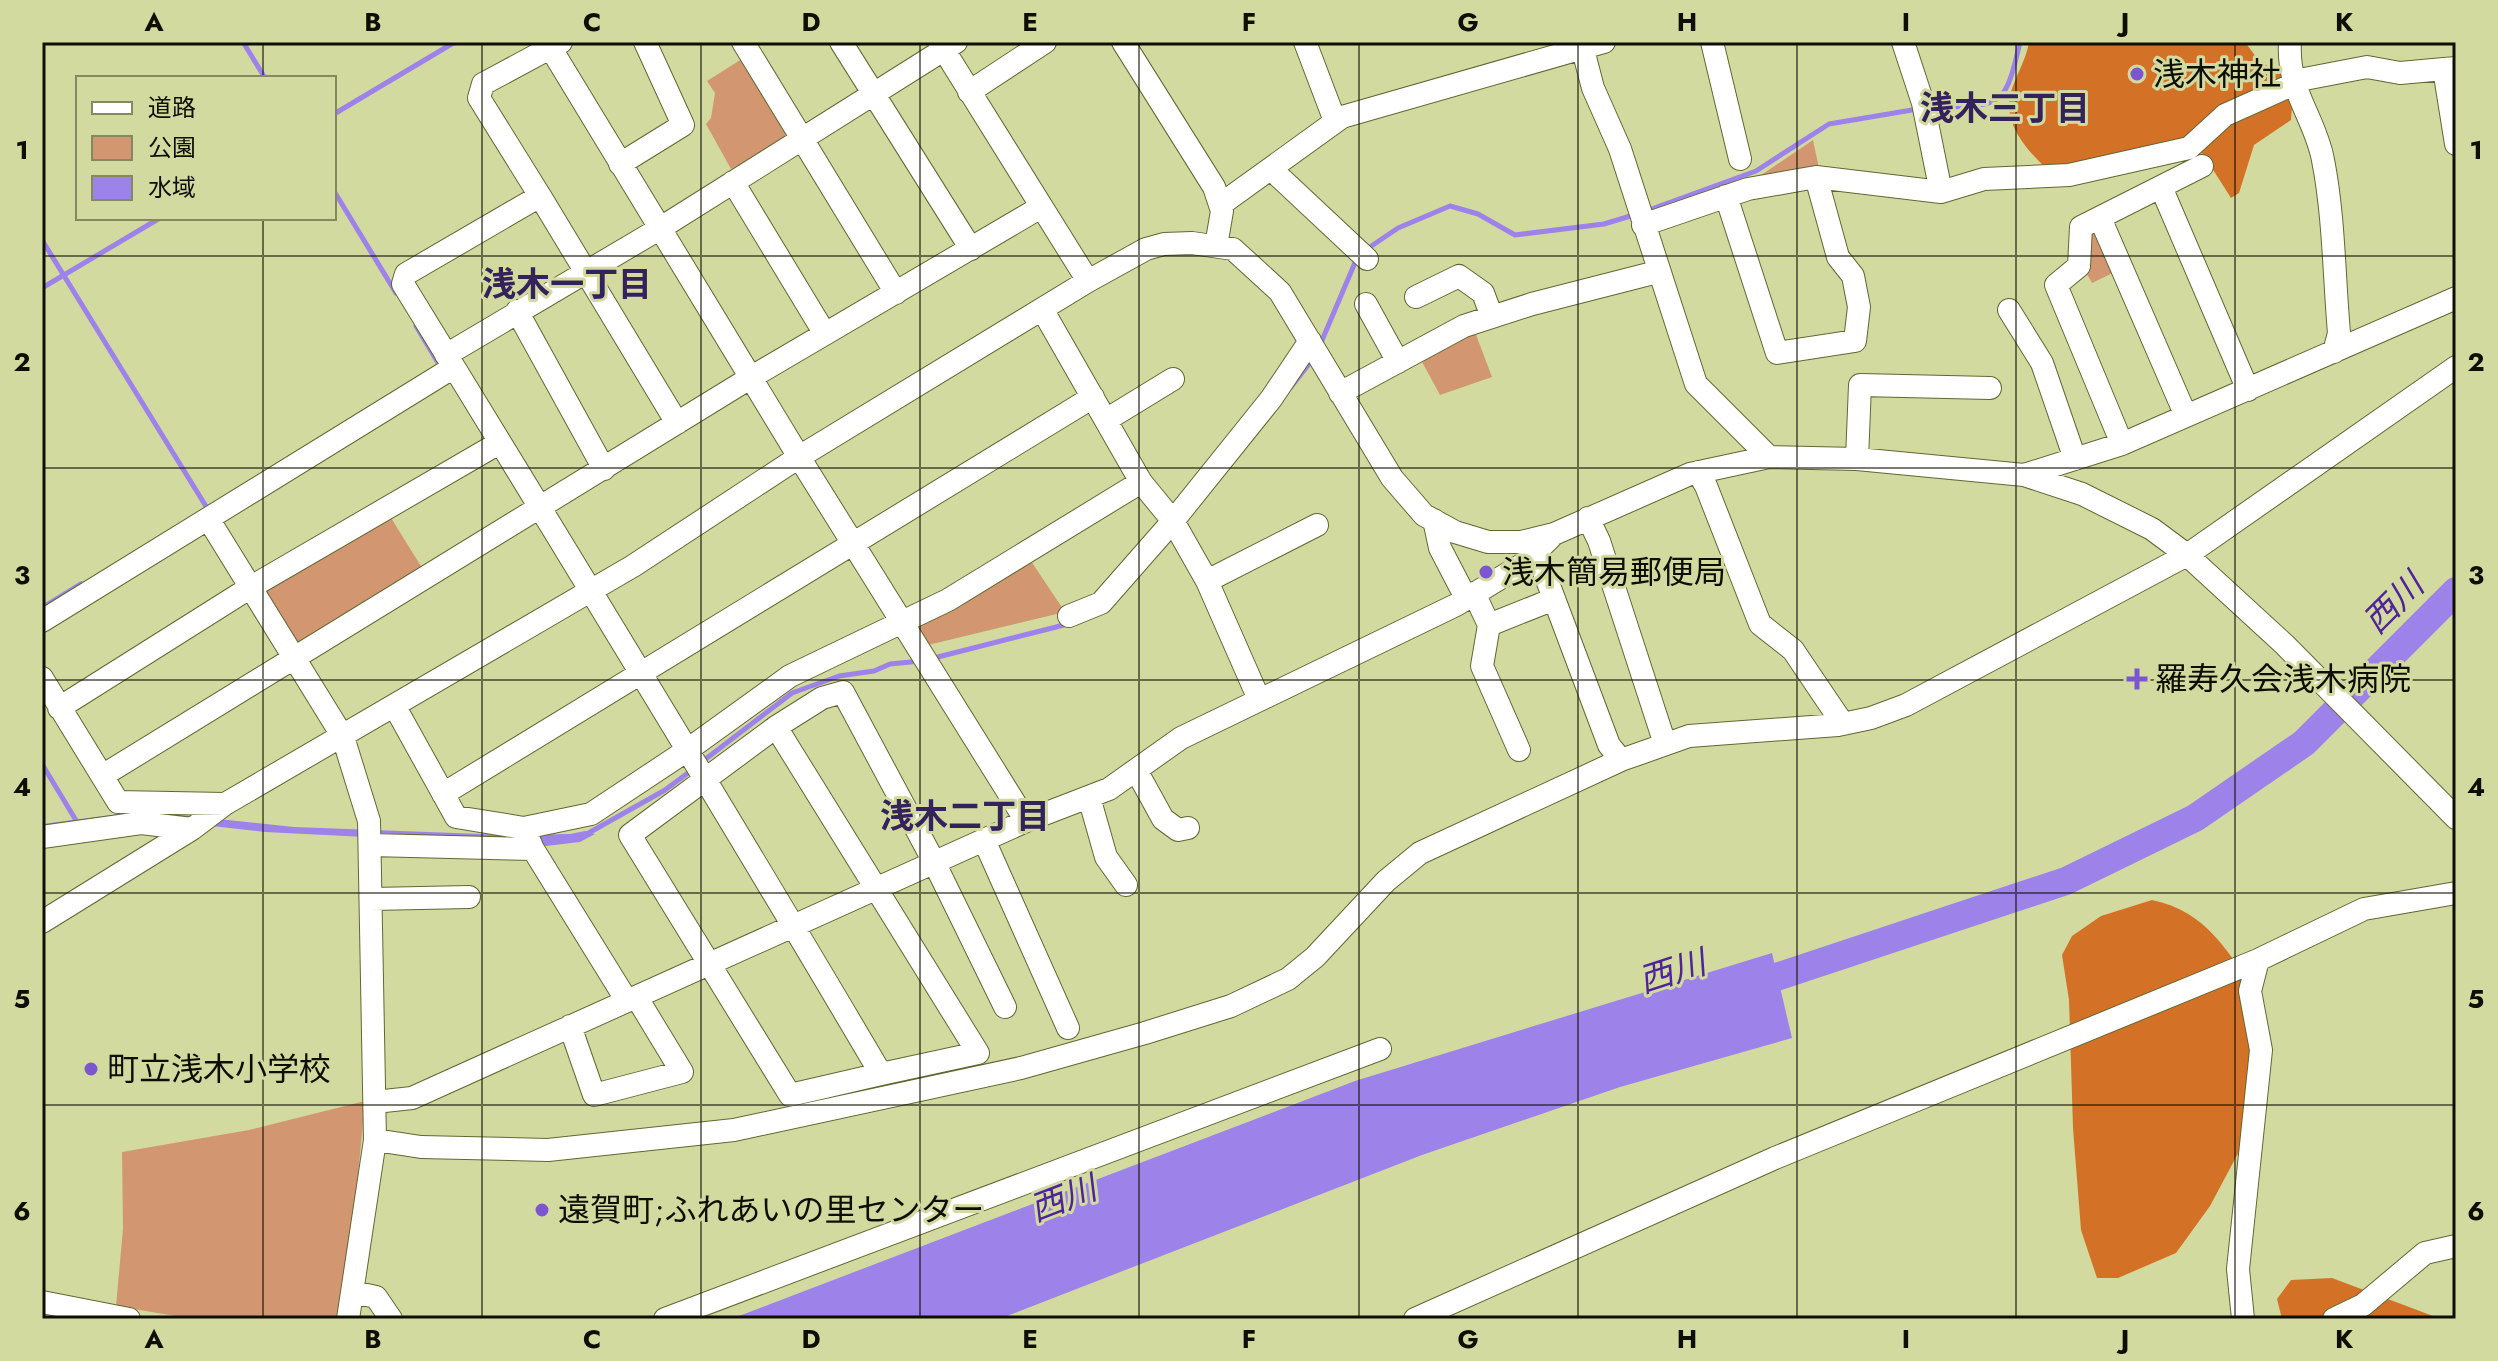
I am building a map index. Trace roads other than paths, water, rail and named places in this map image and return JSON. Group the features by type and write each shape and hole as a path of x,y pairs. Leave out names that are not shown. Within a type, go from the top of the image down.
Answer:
{"street":[{"path":"620,164 683,125 645,42"},
{"path":"743,42 896,293"},
{"path":"841,42 971,249"},
{"path":"969,92 1045,42"},
{"path":"1123,42 1214,187 1220,205 1216,246"},
{"path":"1305,42 1335,121"},
{"path":"1712,42 1740,159"},
{"path":"1903,42 1923,103 1941,192"},
{"path":"2290,42 2294,83 2322,156 2327,184 2339,333 2334,352"},
{"path":"677,423 587,270 479,98 483,84 553,44 659,229 1026,821"},
{"path":"1220,205 1272,170 1335,121 1593,44 1593,88 1620,149 1657,272 1696,384 1769,457"},
{"path":"42,621 209,520 450,361 517,311 659,229 946,45 969,92 1088,281"},
{"path":"1643,225 1726,196 1816,177 1941,192 1984,179 2069,175 2189,148 2225,115 2294,83 2367,67 2400,73 2450,68 2456,144"},
{"path":"2122,444 2056,285 2079,266 2081,227 2202,166"},
{"path":"1272,170 1367,259"},
{"path":"1726,196 1777,353 1855,341 1859,307 1853,276 1838,257 1816,177"},
{"path":"733,182 825,334"},
{"path":"2161,187 2248,390"},
{"path":"540,196 406,274 403,284 794,925 881,1074"},
{"path":"102,776 750,378 1041,207"},
{"path":"2100,218 2186,416"},
{"path":"42,922 192,829 225,804 589,592 799,457 1088,281 1146,249 1164,244 1233,249 1280,292 1392,478 1424,515 1488,542 1521,542 1554,534 1698,472 1769,457 1857,459 2024,475 2082,494 2152,529 2187,555 2285,645 2394,759 2456,818"},
{"path":"1340,393 1464,326 1657,272"},
{"path":"1416,297 1459,276 1483,293 1492,317"},
{"path":"2024,475 2122,444 2456,298"},
{"path":"1366,304 1398,362"},
{"path":"1042,309 1141,482 1173,521 1207,581 1258,697"},
{"path":"2009,310 2042,363 2075,459"},
{"path":"517,311 604,469"},
{"path":"1069,616 1101,603 1173,521 1271,399 1316,350"},
{"path":"375,1140 421,1147 548,1150 734,1130 1021,1068 1231,1006 1288,979 1315,957 1386,881 1420,853 1621,760 1665,744 1715,732 1843,724 1906,705 2187,555 2456,367"},
{"path":"1106,420 1173,379"},
{"path":"1857,459 1860,385 1990,388"},
{"path":"443,794 1093,397"},
{"path":"59,708 251,587 499,443"},
{"path":"1698,472 1760,624 1793,650 1843,724"},
{"path":"395,707 456,817 524,828 591,814 790,676 902,624 1032,551 1141,482"},
{"path":"1588,518 1599,541 1665,744"},
{"path":"209,520 343,737 369,821 375,1140 348,1319"},
{"path":"1434,520 1440,548 1489,625 1482,666 1519,750"},
{"path":"1207,581 1317,525"},
{"path":"375,1102 412,1098 1026,821 1109,789 1181,738 1258,697 1470,596 1533,555 1554,534"},
{"path":"1533,555 1541,564 1609,745 1621,760"},
{"path":"1489,625 1554,599"},
{"path":"42,678 118,802 225,804"},
{"path":"776,727 978,1053 790,1095 630,835 776,727 822,698 843,692 934,862 1005,1007"},
{"path":"1136,770 1163,819 1178,830 1188,828"},
{"path":"1089,797 1106,857 1126,885"},
{"path":"42,837 141,823 192,829"},
{"path":"524,828 533,849 682,1072 594,1095 570,1026"},
{"path":"984,840 1068,1028"},
{"path":"371,845 533,849"},
{"path":"1415,1319 1775,1158 2258,960 2364,909 2456,893"},
{"path":"372,899 469,897"},
{"path":"2243,1319 2239,1257 2261,1050 2250,991 2258,960"},
{"path":"665,1319 1380,1049"},
{"path":"2334,1319 2363,1305 2425,1253 2456,1246"},
{"path":"353,1292 376,1297 391,1319"},
{"path":"42,1302 129,1319"}],"water":[{"path":"142,811 294,827 508,835 585,831 595,834 580,842 546,846 265,832 159,820 42,831 42,824"},
{"path":"1772,953 1792,1038 1620,1087 1422,1155 999,1319 731,1319 1355,1081"}],"waterway":[{"path":"243,42 264,76"},
{"path":"336,113 455,42"},
{"path":"1932,108 1973,106 1996,100 2009,82 2020,42"},
{"path":"1646,211 1756,171 1829,124 1918,109"},
{"path":"336,194 396,293"},
{"path":"1367,249 1398,228 1450,206 1478,214 1515,235 1604,224 1637,214"},
{"path":"42,288 157,220"},
{"path":"42,240 207,508"},
{"path":"1320,345 1357,258"},
{"path":"416,326 440,366"},
{"path":"1291,387 1312,360"},
{"path":"42,608 81,584"},
{"name":"西川","path":"1743,988 2066,881 2195,818 2304,743 2456,591"},
{"path":"930,659 1068,624"},
{"path":"703,761 792,693 839,676 874,671 890,664 921,661"},
{"path":"42,764 77,822"},
{"path":"585,835 665,790 692,770"}],"place":[{"name":"浅木神社","path":"2137,74"},
{"name":"浅木簡易郵便局","path":"1486,572"},
{"name":"羅寿久会浅木病院","path":"2137,679"},
{"name":"町立浅木小学校","path":"91,1069"},
{"name":"遠賀町;ふれあいの里センター","path":"542,1210"}],"district":[{"name":"浅木三丁目","path":"2005,108"},
{"name":"浅木一丁目","path":"567,284"},
{"name":"浅木二丁目","path":"965,816"}]}
